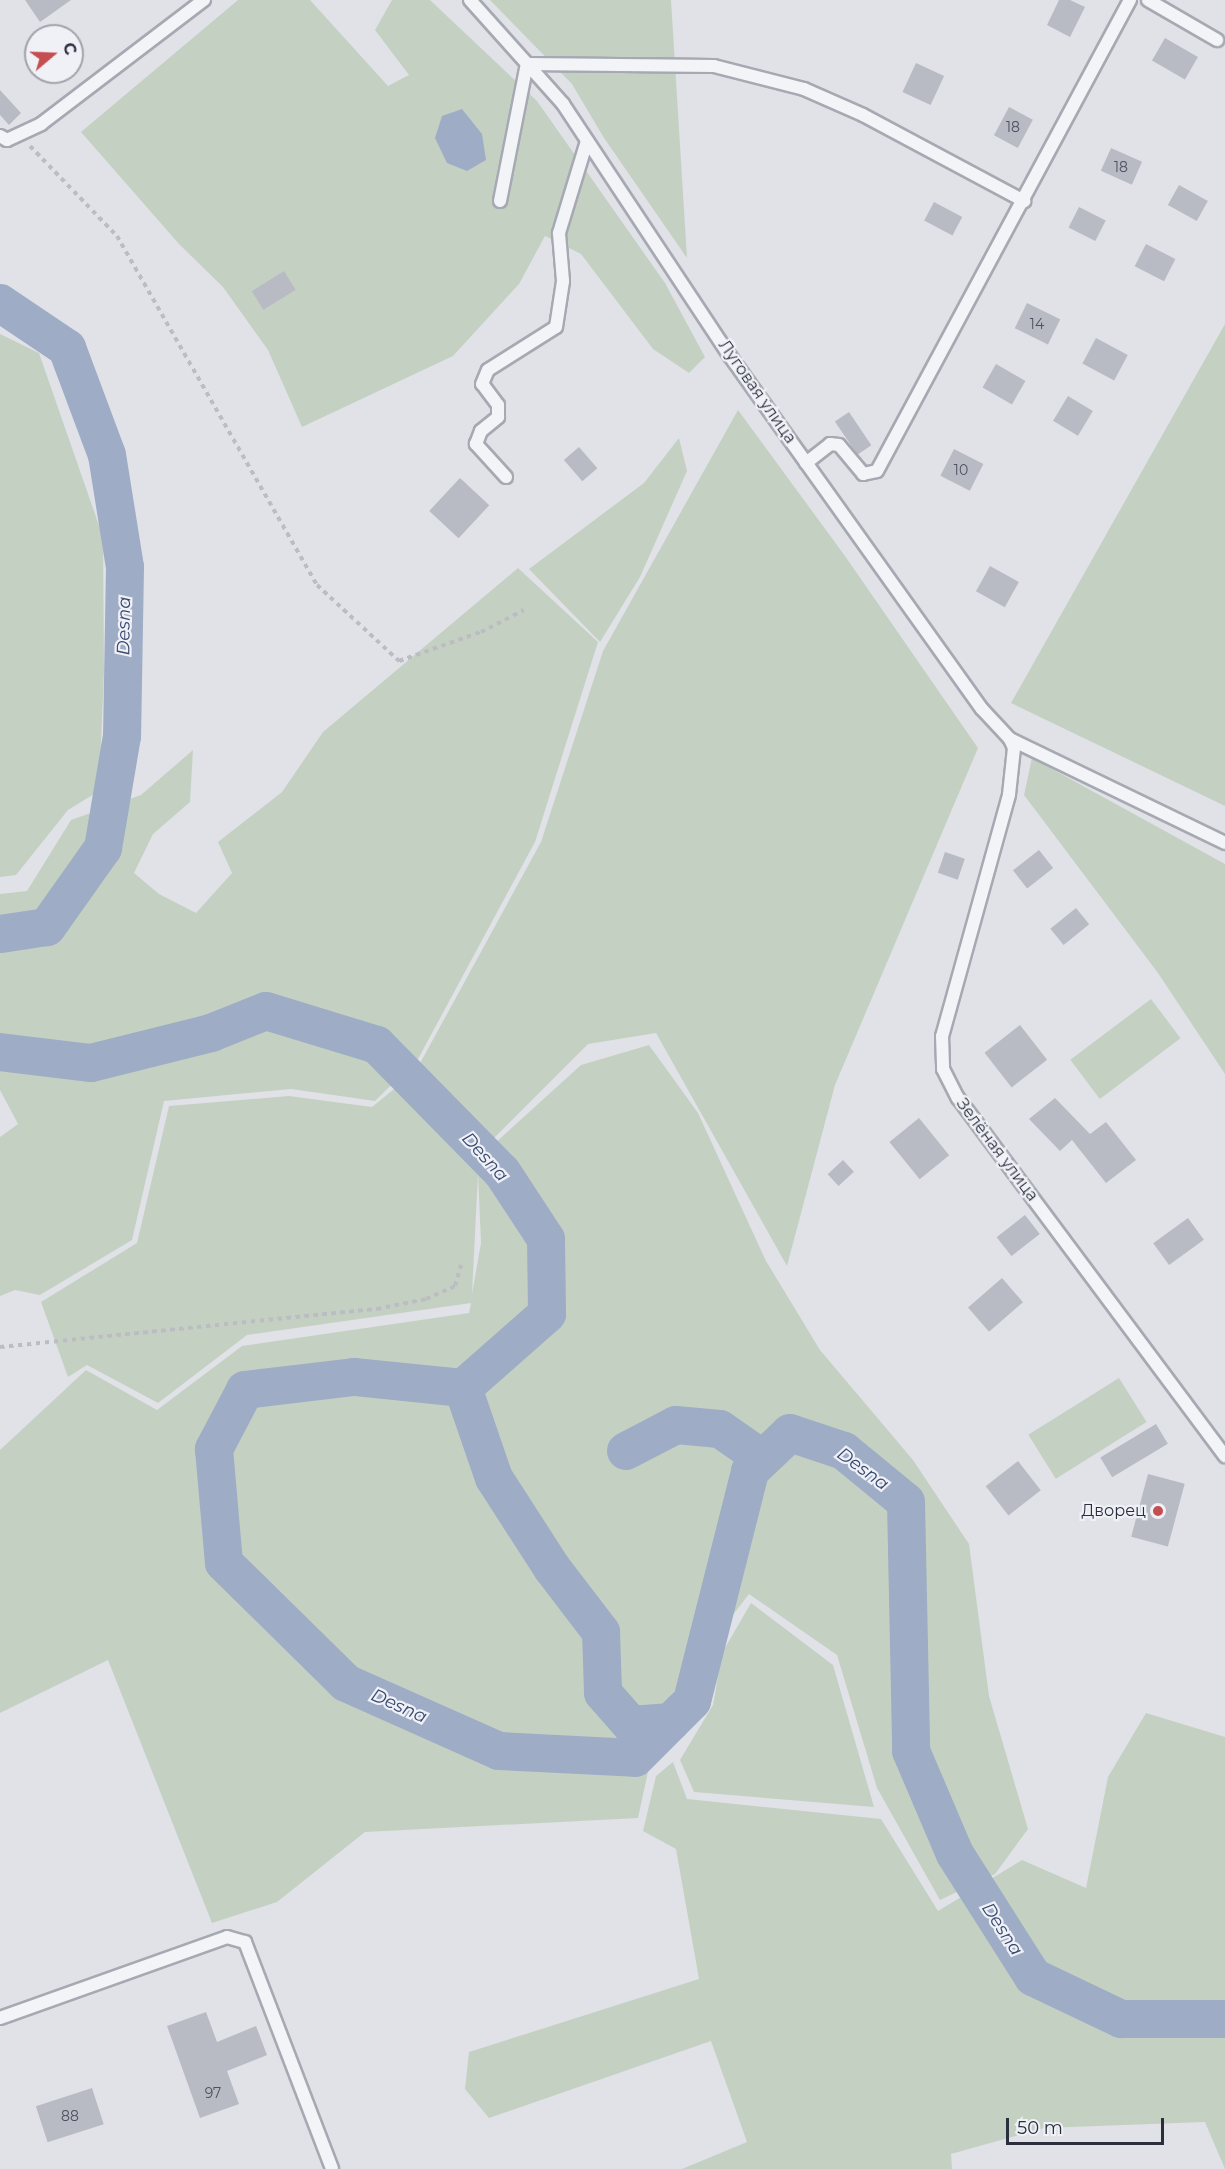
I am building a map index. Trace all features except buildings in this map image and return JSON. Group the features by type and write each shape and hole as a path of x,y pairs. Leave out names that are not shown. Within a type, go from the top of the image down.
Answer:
{"lane":[{"path":"0,136 7,140 42,123 204,0"},
{"name":"Луговая улица","path":"470,0 563,104 730,356 982,709 1010,739"},
{"path":"806,463 830,444 839,445 863,474 877,471 1130,0"},
{"path":"1148,0 1217,40"},
{"path":"500,201 527,64 714,66 804,89 863,115 1024,201"},
{"path":"506,477 476,444 481,431 498,417 498,405 482,384 488,370 556,327 563,281 559,233 587,141"},
{"path":"1010,739 1225,843"},
{"name":"Зелёная улица","path":"1010,739 1014,748 1009,795 942,1036 943,1069 958,1098 1225,1456"},
{"path":"0,2018 227,1937 245,1942 332,2169"}],"path":[{"path":"19,135 117,236 317,585 399,661 481,632 524,610"},
{"path":"0,1347 377,1309 426,1299 455,1286 461,1265"}],"green space":[{"path":"238,0 310,0 388,86 409,75 375,30 392,0 430,0 537,101 665,283 705,357 689,373 653,349 581,254 545,236 519,284 453,356 302,427 268,350 223,287 179,244 81,132"},
{"path":"490,0 671,0 687,258 604,138 572,84"},
{"path":"1225,324 1225,806 1011,703"},
{"path":"0,334 39,353 103,537 104,671 99,791 68,810 16,875 0,877"},
{"path":"738,410 845,556 978,748 835,1085 787,1266 656,1033 588,1044 488,1144 418,1067 541,842 603,651"},
{"path":"679,438 687,471 640,577 600,642 529,569 644,483"},
{"path":"518,568 598,642 535,842 418,1059 375,1101 291,1089 164,1101 132,1240 40,1295 15,1290 0,1296 0,1137 18,1124 0,1090 0,894 27,891 71,820 141,795 193,750 190,802 153,834 134,873 159,894 196,913 232,873 218,842 282,792 323,732"},
{"path":"1032,758 1225,864 1225,1074 1158,973 1024,795"},
{"path":"1151,999 1180,1038 1100,1099 1070,1060"},
{"path":"649,1045 698,1113 766,1261 820,1350 913,1460 969,1544 989,1696 1028,1829 995,1874 940,1900 877,1788 837,1655 749,1594 662,1707 638,1818 365,1832 277,1902 212,1923 108,1660 0,1713 0,1450 86,1370 157,1410 242,1346 469,1313 471,1303 247,1335 158,1403 87,1365 68,1377 41,1302 137,1243 169,1106 289,1096 372,1107 399,1085 479,1163 493,1145 581,1065","holes":["478,1174 481,1243 472,1294"]},
{"path":"1119,1378 1147,1422 1056,1479 1028,1435"},
{"path":"751,1603 833,1665 874,1807 694,1792 680,1760 713,1705 722,1653"},
{"path":"1146,1713 1225,1737 1225,2169 1205,2122 1044,2128 951,2154 952,2169 682,2169 747,2142 711,2041 489,2118 465,2089 469,2052 699,1979 676,1849 643,1831 656,1776 673,1762 687,1799 881,1819 938,1911 1022,1860 1086,1888 1108,1777"}],"water":[{"path":"462,109 482,134 486,160 467,171 447,163 435,138 442,116"}],"waterway":[{"name":"Desna","path":"0,303 67,348 107,455 125,567 122,736 103,848 47,927 0,934"},
{"name":"Desna","path":"0,1052 91,1063 211,1033 266,1011 377,1045 502,1172 546,1239 547,1314 463,1388 354,1377 245,1390 214,1449 224,1563 346,1683 499,1751 635,1758 692,1701 750,1471 790,1433 844,1451 906,1502 911,1751 955,1854 1033,1977 1121,2019 1225,2019"},
{"path":"463,1388 494,1478 552,1568 601,1632 603,1693 631,1725 671,1722"},
{"path":"626,1451 676,1425 720,1429 763,1459"}],"place":[{"name":"Дворец","path":"1158,1511"}]}
